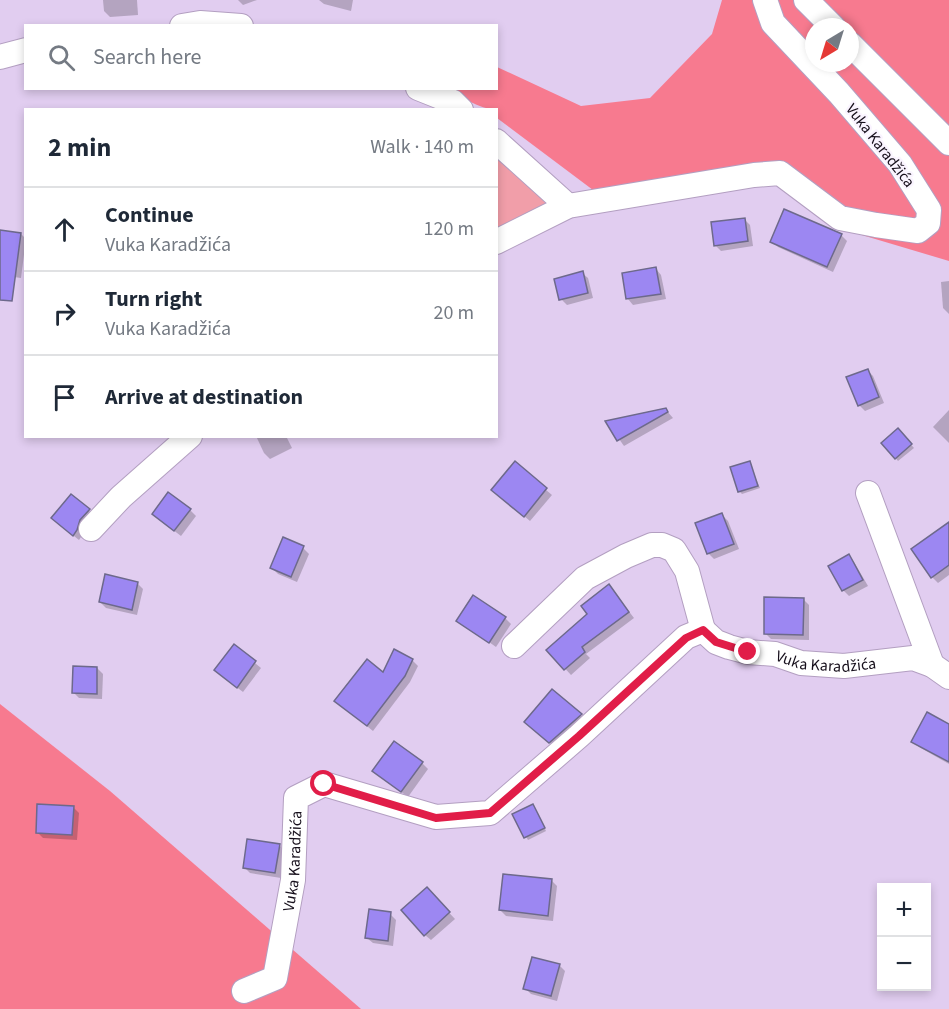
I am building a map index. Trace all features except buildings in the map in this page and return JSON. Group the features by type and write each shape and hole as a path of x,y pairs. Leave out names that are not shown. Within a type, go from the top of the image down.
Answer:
{"street":[{"name":"Vuka Karadžića","path":"498,241 568,206 754,175 780,173 840,218 918,231 928,223 929,210 900,164 839,93 773,23 765,0"},
{"path":"806,0 824,18"},
{"path":"194,24 214,24"},
{"path":"0,57 24,51"},
{"path":"859,53 949,142"},
{"path":"423,90 453,102 459,108"},
{"path":"498,143 568,206"},
{"path":"90,529 121,497 188,438"},
{"path":"868,493 941,671"},
{"path":"514,646 585,578 652,545 662,545 674,550 687,571 703,630"},
{"name":"Vuka Karadžića","path":"244,991 275,978 293,880 296,798 324,784 436,818 490,813 579,736 686,638 703,630 716,642 729,647 748,652 775,654 801,663 844,666 913,658 941,671"}],"shaded area":[{"path":"722,0 949,0 949,261 835,227 782,165 601,196 498,119 498,108 477,105 447,90 498,90 498,67 581,106 650,98 712,34"},
{"path":"498,158 551,201 498,230"},
{"path":"0,704 110,791 361,1009 0,1009"}],"route":[{"path":"324,784 436,818 490,813 579,736 686,638 703,630 716,642 748,652"}]}
